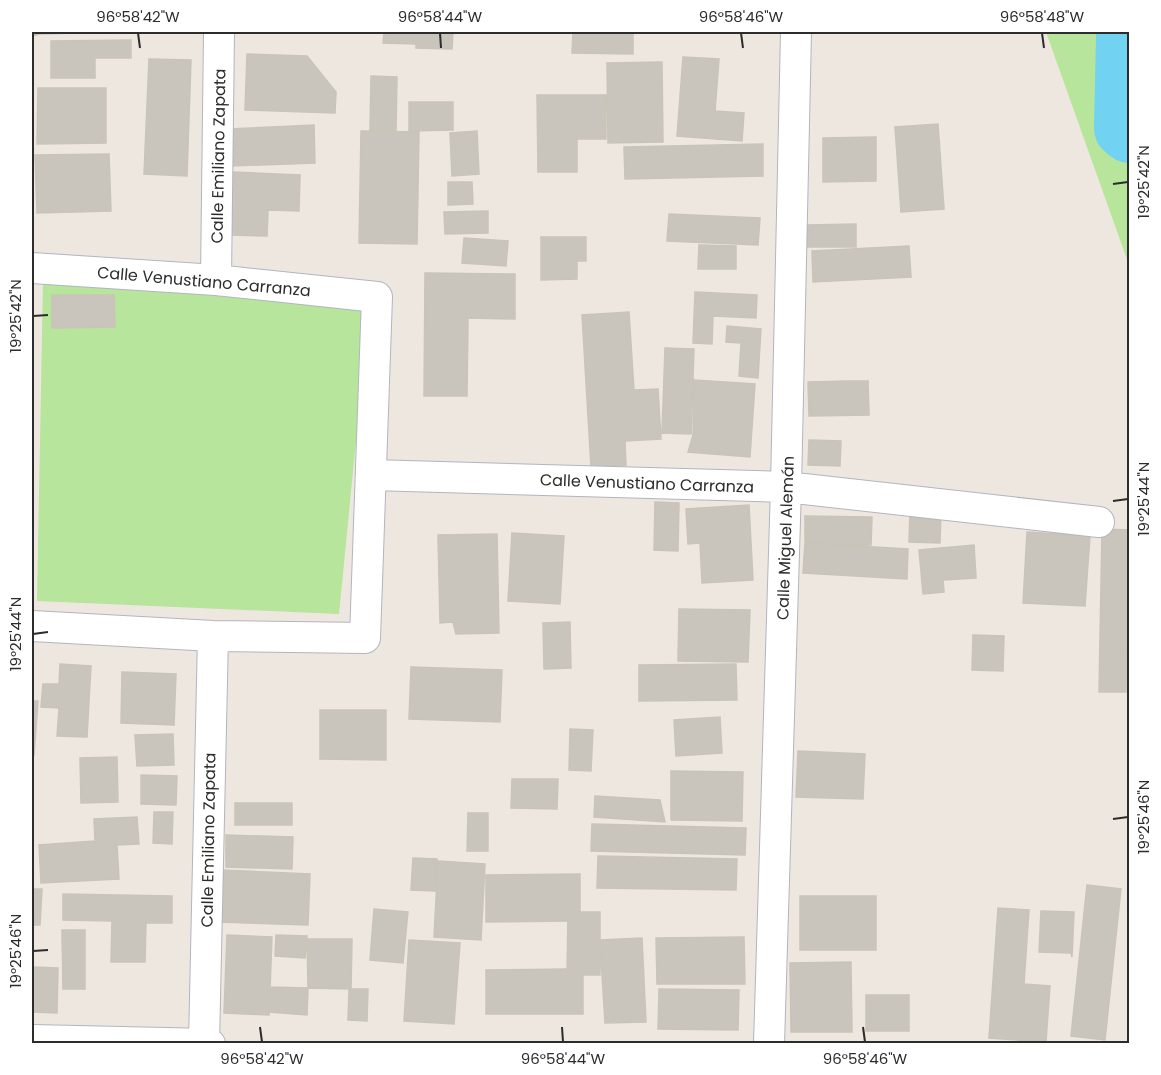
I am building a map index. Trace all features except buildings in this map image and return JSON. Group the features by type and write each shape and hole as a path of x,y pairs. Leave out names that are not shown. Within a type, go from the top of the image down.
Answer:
{"street":[{"name":"Calle Emiliano Zapata","path":"216,280 219,32"},
{"name":"Calle Miguel Alemán","path":"769,1044 786,487 796,32"},
{"name":"Calle Venustiano Carranza","path":"32,268 216,280 377,297 372,475 786,487 1099,522"},
{"path":"32,626 213,636 365,638 372,475"},
{"name":"Calle Emiliano Zapata","path":"204,1043 213,636"},
{"path":"32,1040 210,1044"}],"green space":[{"path":"1046,32 1129,32 1129,265"},
{"path":"43,281 369,309 339,614 37,601"}],"waterway":[{"path":"1130,37 1127,38 1125,128 1130,132"}]}
